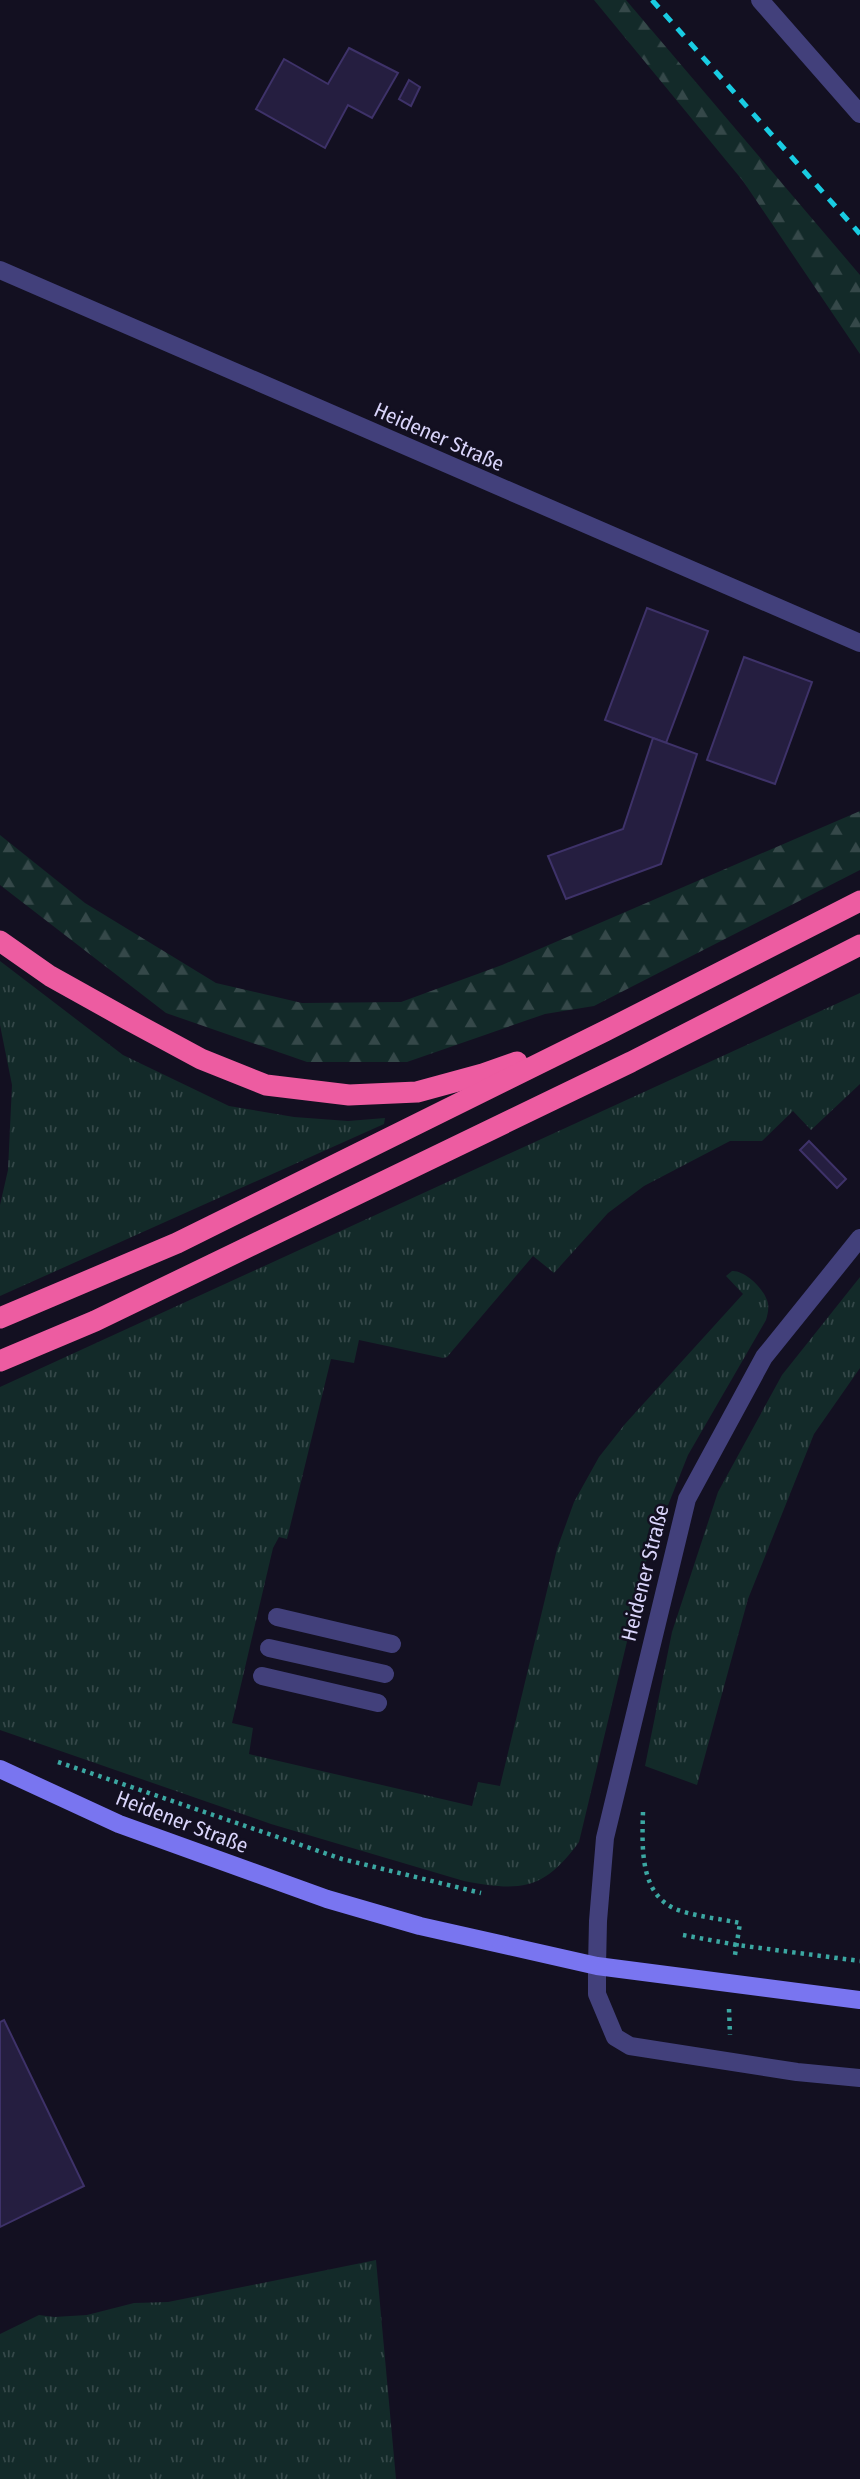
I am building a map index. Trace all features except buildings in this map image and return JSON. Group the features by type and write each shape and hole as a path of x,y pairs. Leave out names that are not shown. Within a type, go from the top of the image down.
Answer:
{"highway":[{"path":"0,1318 177,1243 860,901"},
{"path":"0,941 50,976 127,1019 201,1059 266,1085 349,1096 417,1092 483,1074 605,1031"},
{"path":"0,1361 95,1321 618,1069 860,946"}],"main road":[{"name":"Heidener Straße","path":"0,1769 119,1824 327,1899 421,1926 597,1966 860,2000"}],"street":[{"path":"760,0 860,114"},
{"name":"Heidener Straße","path":"0,270 860,643"},
{"name":"Heidener Straße","path":"597,1966 605,1838 687,1499 764,1357 860,1238"},
{"path":"276,1617 392,1644"},
{"path":"269,1648 385,1674"},
{"path":"262,1676 378,1703"},
{"path":"597,1966 597,1994 615,2037 630,2046 797,2072 860,2078"}],"path":[{"path":"52,1759 342,1859 481,1893"},
{"path":"643,1811 642,1838 646,1877 659,1898 679,1910 740,1923 731,1984 730,2036 739,2041"},
{"path":"683,1935 860,1961"}],"green space":[{"path":"594,0 626,0 860,275 860,354 743,181"},
{"path":"860,811 860,870 594,1006 545,1014 407,1062 307,1062 166,1013 0,885 0,835 85,903 216,983 302,1003 401,1002 502,965"},
{"path":"0,961 123,1055 229,1106 294,1117 348,1121 385,1118 384,1124 0,1296 0,1205 8,1170 12,1085 0,1025"},
{"path":"860,993 860,1084 811,1130 793,1111 762,1141 730,1141 644,1186 608,1213 554,1273 533,1256 447,1357 359,1340 354,1363 331,1359 287,1539 279,1537 273,1548 232,1723 253,1728 249,1754 472,1806 478,1782 500,1786 557,1549 574,1502 599,1457 625,1424 743,1294 726,1276 737,1271 747,1276 761,1289 767,1301 766,1320 688,1455 647,1558 579,1842 554,1870 530,1884 516,1886 464,1881 271,1824 0,1730 0,1387"},
{"path":"860,1277 860,1368 814,1434 748,1599 697,1785 645,1766 672,1632 718,1492 782,1375"},
{"path":"376,2260 396,2479 0,2479 0,2334 39,2315 87,2315 134,2303 168,2302"}],"railway":[{"path":"652,0 860,234"}]}
